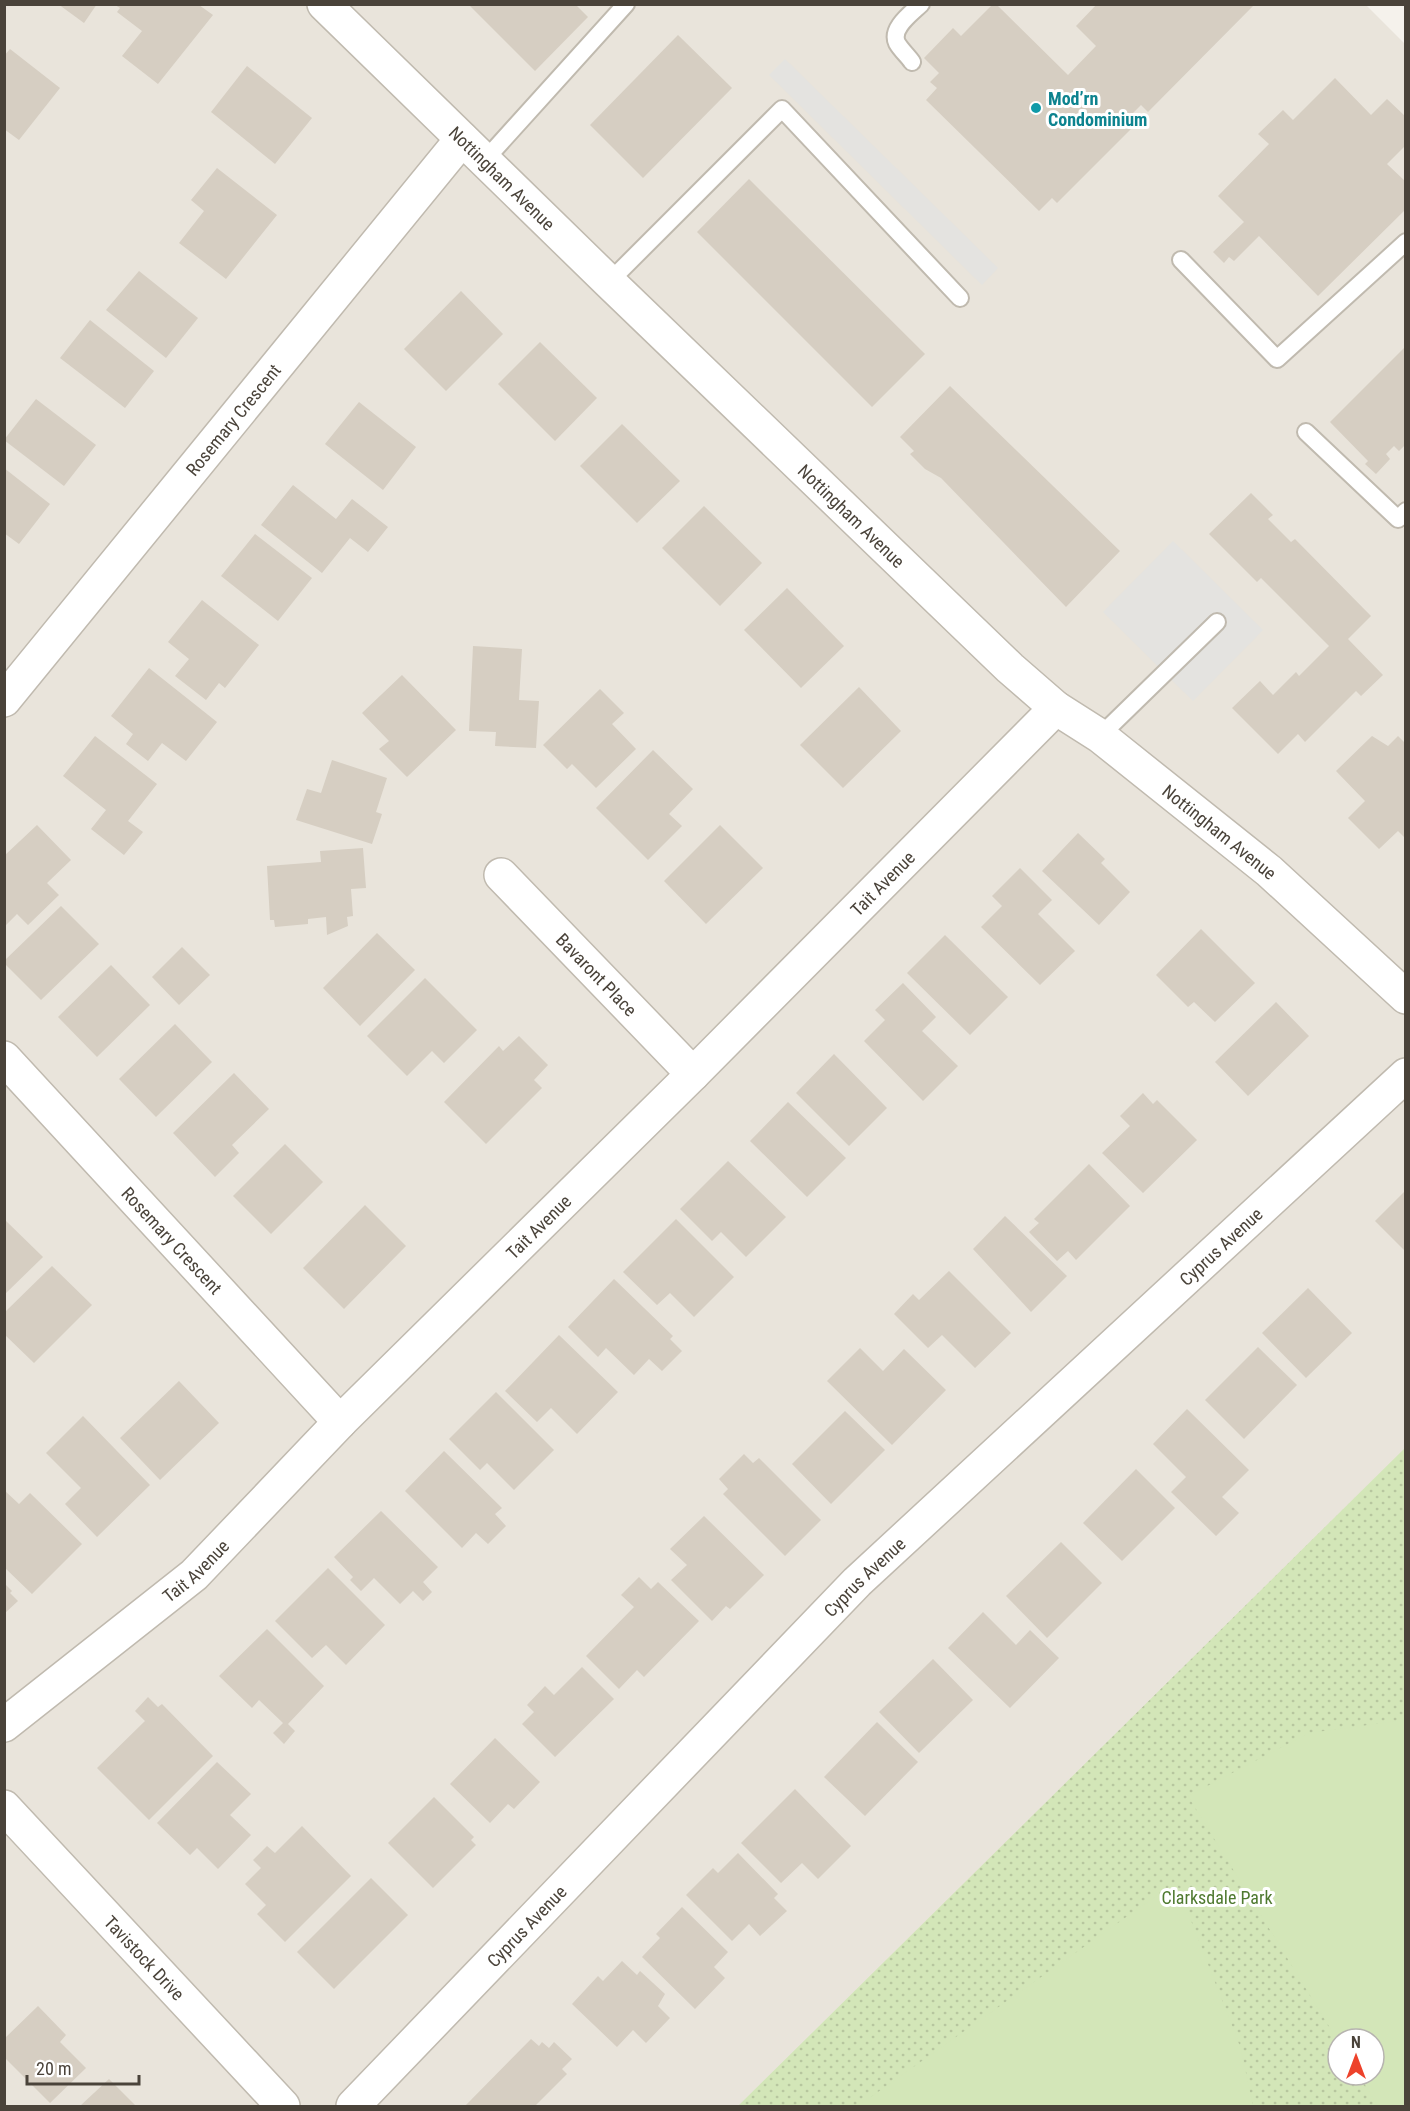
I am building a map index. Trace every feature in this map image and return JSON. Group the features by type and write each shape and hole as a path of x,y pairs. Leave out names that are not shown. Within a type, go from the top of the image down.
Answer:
{"street":[{"name":"Nottingham Avenue","path":"324,4 1010,668 1056,708 1100,736 1269,871 1406,997"},
{"name":"Rosemary Crescent","path":"4,700 473,150"},
{"name":"Tait Avenue","path":"4,1725 194,1575 340,1422 693,1074 1056,708"},
{"name":"Bavaront Place","path":"501,874 693,1074"},
{"name":"Rosemary Crescent","path":"4,1058 340,1422"},
{"name":"Cyprus Avenue","path":"352,2106 857,1582 1406,1075"},
{"name":"Tavistock Drive","path":"4,1807 283,2106"}],"lane":[{"path":"473,150 626,4"},
{"path":"912,62 897,42 896,36 900,25 921,4"},
{"path":"609,282 783,109 960,298"},
{"path":"1181,260 1277,359 1406,242"},
{"path":"1306,432 1398,519 1406,511"},
{"path":"1100,736 1217,622"}],"shaded area":[{"path":"5,5 1366,5 1406,45 1405,2106 5,2106"},
{"path":"785,59 998,268 982,285 769,75"},
{"path":"1173,541 1263,630 1193,701 1103,612"}],"green space":[{"name":"Clarksdale Park","path":"1405,1448 1405,2106 738,2106"},
{"path":"1405,1720 1405,2106 1378,2106 1366,2087 1386,2087 1386,2027 1329,2027 1188,1796 1309,1733"},
{"path":"1176,1882 1241,2049 1253,2106 858,2106"}],"building":[{"path":"58,4 97,4 84,23"},
{"path":"468,4 575,4 588,17 535,71"},
{"name":"Mod’rn Condominium","path":"993,4 996,4 1068,75 1096,46 1076,26 1097,4 1255,4 1148,112 1141,105 1129,117 1136,124 1057,203 1052,198 1039,211 926,100 937,88 930,82 939,73 924,58 953,28 961,36"},
{"path":"115,5 199,5 213,15 158,84 122,56 142,31 117,12 120,8"},
{"path":"678,35 732,88 643,178 590,125"},
{"path":"10,49 60,88 19,140 4,129 4,56"},
{"path":"247,66 312,118 275,164 211,112"},
{"path":"1335,78 1371,115 1387,99 1406,117 1406,145 1387,164 1406,182 1406,209 1318,296 1259,236 1234,261 1229,257 1224,263 1213,252 1244,222 1218,196 1269,144 1258,134 1283,110 1293,120"},
{"path":"217,168 277,215 226,279 179,243 204,211 191,200"},
{"path":"749,179 925,354 872,407 697,232"},
{"path":"139,271 198,318 166,358 106,310"},
{"path":"461,291 503,334 446,391 404,349"},
{"path":"90,320 154,371 125,408 60,358"},
{"path":"540,342 597,398 555,441 498,384"},
{"path":"1406,346 1406,444 1399,451 1394,446 1386,454 1390,459 1376,474 1365,464 1368,461 1330,422"},
{"path":"950,386 1120,551 1066,607 941,478 925,469 910,454 914,451 900,437"},
{"path":"36,399 96,445 64,486 4,440"},
{"path":"359,402 416,447 383,490 325,444"},
{"path":"622,424 680,481 637,523 580,466"},
{"path":"4,468 50,504 19,544 4,533"},
{"path":"293,485 336,519 352,499 388,527 368,552 350,538 322,573 261,525"},
{"path":"1251,493 1273,515 1268,519 1291,542 1295,539 1371,616 1348,639 1383,675 1361,696 1356,691 1305,742 1298,734 1278,754 1232,708 1260,681 1273,695 1296,672 1299,676 1329,646 1261,578 1257,582 1209,534"},
{"path":"704,506 762,563 720,606 662,548"},
{"path":"255,534 312,578 278,621 221,576"},
{"path":"787,588 844,646 801,688 744,630"},
{"path":"202,600 259,645 225,688 219,683 206,700 175,676 189,659 168,642"},
{"path":"473,646 522,649 519,700 539,701 536,748 495,746 496,732 469,731"},
{"path":"149,668 217,722 186,761 162,743 148,761 126,744 133,734 111,716"},
{"path":"402,675 456,730 407,777 379,749 389,741 362,713"},
{"path":"859,687 901,731 843,788 800,745"},
{"path":"600,689 624,713 612,724 636,749 596,788 572,764 567,769 543,745"},
{"path":"95,736 157,784 128,821 143,832 124,855 91,829 106,810 63,776"},
{"path":"1372,736 1388,746 1398,736 1406,744 1406,839 1398,831 1379,849 1348,818 1365,801 1336,771"},
{"path":"653,750 693,789 669,814 682,826 648,860 596,808"},
{"path":"332,760 387,778 376,812 382,814 372,844 296,820 307,789 321,793"},
{"path":"37,825 71,860 47,883 59,895 28,925 17,914 4,927 4,856"},
{"path":"720,825 763,868 706,924 664,881"},
{"path":"1078,833 1105,859 1101,863 1130,892 1099,925 1042,871"},
{"path":"363,848 366,888 351,889 353,916 347,917 348,926 327,935 326,917 308,919 308,924 275,927 274,920 270,920 267,866 321,862 320,851"},
{"path":"1020,868 1052,900 1038,914 1075,951 1040,985 981,927 1002,906 992,896"},
{"path":"61,906 99,944 41,1000 4,961"},
{"path":"1201,929 1255,983 1215,1022 1194,1002 1188,1007 1156,975"},
{"path":"377,933 415,970 360,1026 323,988"},
{"path":"945,935 1008,997 970,1035 907,973"},
{"path":"182,947 210,975 179,1005 152,977"},
{"path":"111,965 150,1005 97,1057 58,1017"},
{"path":"425,978 477,1030 444,1063 432,1051 407,1076 367,1036"},
{"path":"903,983 936,1017 922,1031 958,1066 923,1101 864,1041 885,1020 875,1010"},
{"path":"1276,1002 1309,1036 1248,1096 1215,1062"},
{"path":"175,1024 212,1062 156,1117 119,1079"},
{"path":"519,1036 548,1065 534,1080 542,1088 486,1144 444,1102 499,1046 503,1051"},
{"path":"834,1054 887,1108 849,1146 796,1093"},
{"path":"234,1073 269,1109 232,1145 239,1153 215,1177 173,1133"},
{"path":"1143,1093 1153,1104 1157,1100 1197,1140 1143,1193 1102,1153 1130,1126 1120,1116"},
{"path":"788,1102 846,1158 807,1197 750,1141"},
{"path":"285,1144 323,1182 271,1234 233,1196"},
{"path":"728,1161 786,1217 746,1257 721,1232 712,1241 680,1209"},
{"path":"1089,1164 1130,1206 1076,1260 1068,1251 1057,1261 1029,1232 1039,1223 1034,1219"},
{"path":"1406,1190 1406,1252 1375,1221"},
{"path":"365,1205 406,1246 344,1309 303,1268"},
{"path":"1005,1216 1067,1276 1031,1312 973,1249"},
{"path":"4,1219 43,1257 4,1295"},
{"path":"676,1219 734,1277 694,1317 670,1293 657,1305 623,1272"},
{"path":"52,1266 92,1305 34,1363 4,1334 4,1313"},
{"path":"949,1271 1011,1333 975,1368 942,1335 928,1348 894,1314 913,1294 919,1300"},
{"path":"614,1279 673,1336 670,1339 682,1351 662,1371 649,1359 634,1375 606,1348 598,1357 568,1327"},
{"path":"1308,1288 1352,1333 1306,1378 1262,1333"},
{"path":"559,1335 618,1392 577,1434 551,1408 537,1422 505,1391"},
{"path":"1258,1347 1297,1385 1244,1439 1205,1400"},
{"path":"860,1348 883,1371 904,1349 946,1390 892,1445 827,1381"},
{"path":"179,1381 219,1423 160,1480 120,1438"},
{"path":"496,1392 554,1450 514,1490 487,1463 480,1470 449,1439"},
{"path":"1187,1409 1249,1470 1222,1497 1239,1513 1216,1536 1171,1492 1186,1477 1153,1444"},
{"path":"845,1411 885,1450 831,1504 792,1464"},
{"path":"83,1416 150,1485 97,1537 65,1504 81,1488 46,1453"},
{"path":"444,1451 502,1508 495,1514 506,1526 488,1544 476,1533 462,1548 405,1491"},
{"path":"744,1454 753,1463 759,1458 821,1520 785,1556 723,1494 728,1489 719,1479"},
{"path":"1136,1469 1175,1508 1122,1561 1083,1523"},
{"path":"4,1490 19,1504 30,1493 82,1544 32,1594 4,1567"},
{"path":"381,1511 438,1567 423,1582 432,1592 423,1601 413,1591 400,1604 374,1578 361,1591 350,1580 353,1577 334,1557"},
{"path":"704,1516 764,1575 730,1609 726,1606 712,1621 671,1580 687,1565 670,1549"},
{"path":"1061,1542 1102,1583 1047,1638 1006,1596"},
{"path":"328,1568 385,1625 346,1665 326,1645 312,1658 275,1621"},
{"path":"639,1577 651,1589 658,1582 699,1621 644,1677 637,1670 619,1689 586,1656 634,1607 621,1595"},
{"path":"4,1583 18,1601 4,1614"},
{"path":"983,1612 1016,1645 1030,1630 1059,1658 1010,1708 948,1648"},
{"path":"267,1629 324,1686 288,1724 295,1731 284,1744 273,1733 283,1723 259,1700 252,1708 219,1676"},
{"path":"933,1659 973,1700 919,1753 879,1712"},
{"path":"582,1667 614,1699 555,1757 522,1724 534,1712 527,1705 545,1686 554,1695"},
{"path":"148,1697 158,1707 162,1704 213,1756 149,1820 97,1768 145,1721 135,1711"},
{"path":"877,1722 918,1762 865,1816 824,1777"},
{"path":"495,1738 540,1782 514,1809 508,1804 490,1823 450,1784"},
{"path":"217,1762 251,1794 230,1815 251,1835 218,1869 197,1848 190,1855 157,1823"},
{"path":"795,1789 851,1846 818,1879 802,1863 781,1883 741,1843"},
{"path":"434,1797 474,1837 471,1840 476,1845 433,1888 388,1843"},
{"path":"302,1826 351,1876 285,1942 257,1914 266,1905 245,1884 261,1868 253,1860 267,1846 275,1853"},
{"path":"738,1853 778,1894 774,1898 787,1911 760,1936 749,1924 732,1941 686,1895 713,1868 718,1873"},
{"path":"371,1878 408,1915 334,1989 297,1952"},
{"path":"682,1907 728,1952 714,1967 725,1978 695,2009 642,1957 660,1938 656,1934"},
{"path":"622,1961 637,1975 640,1971 665,1994 658,2006 670,2018 646,2043 633,2030 617,2047 572,2004 598,1976 603,1981"},
{"path":"38,2006 66,2035 60,2042 86,2068 50,2103 4,2057 4,2039"},
{"path":"531,2039 539,2046 542,2042 549,2048 554,2042 572,2059 562,2069 567,2074 535,2106 465,2106"},
{"path":"109,2079 136,2106 80,2106"}],"place":[{"name":"Mod’rn Condominium","path":"1036,108"}]}
